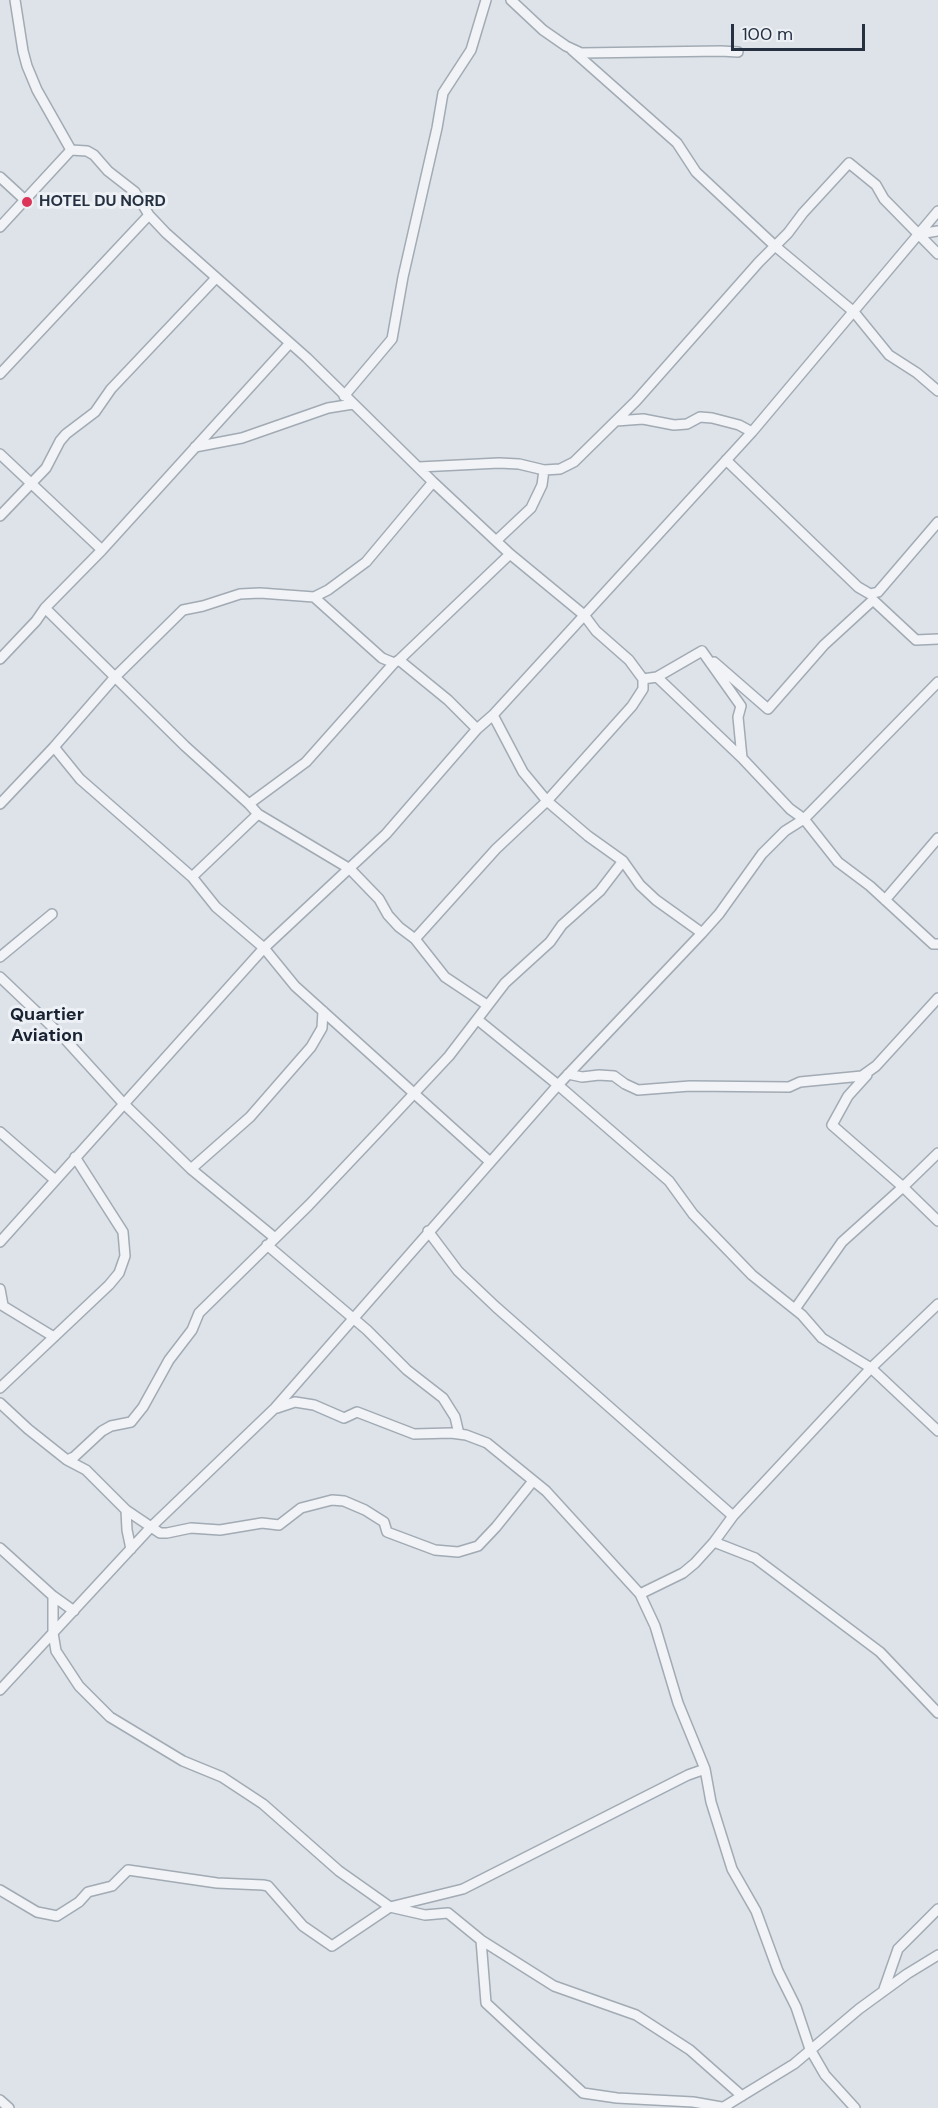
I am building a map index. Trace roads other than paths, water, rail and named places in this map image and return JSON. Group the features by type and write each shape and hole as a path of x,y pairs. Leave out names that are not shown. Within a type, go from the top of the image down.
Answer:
{"street":[{"path":"15,0 27,66 37,90 71,150"},
{"path":"344,396 392,339 403,277 443,93 471,50 486,0"},
{"path":"511,0 543,30 572,50 677,143 696,172 775,246 854,312 889,355 917,373 938,391"},
{"path":"572,50 588,54 738,52"},
{"path":"0,227 71,150"},
{"path":"71,150 87,151 94,155 108,171 135,192 149,215 166,233 290,343 433,483 510,554 584,615 596,631 629,660 643,679 643,689 632,706 547,801 496,849 415,939"},
{"path":"418,467 499,463 519,464 544,470 560,469 574,462 616,421 849,163 876,185 884,199 938,254"},
{"path":"0,177 25,200"},
{"path":"0,1242 264,948 386,834 477,729 493,715 752,432 938,211"},
{"path":"0,374 149,215"},
{"path":"919,234 938,231"},
{"path":"0,516 46,468 66,434 95,412 111,389 216,278"},
{"path":"0,659 290,343"},
{"path":"195,447 242,438 328,408 353,404"},
{"path":"616,421 643,419 674,425 687,423 700,417 739,425 752,432"},
{"path":"0,454 102,550"},
{"path":"726,460 858,587 870,594 878,592 938,522"},
{"path":"496,541 531,508 542,485 544,470"},
{"path":"0,804 115,677 183,610 240,594 260,593 314,597 336,586 358,570 433,483"},
{"path":"249,804 306,762 396,661 510,554"},
{"path":"314,597 382,658 396,661 448,700 477,729"},
{"path":"702,651 768,709 824,645 873,600 916,640 938,639"},
{"path":"45,608 185,746 258,814 350,869 379,899 388,915 399,927 415,939 444,977 487,1005"},
{"path":"643,679 657,677 702,651"},
{"path":"702,651 741,706 738,717 742,758"},
{"path":"657,677 742,758 790,809 804,819 838,862 936,945"},
{"path":"0,1690 152,1527 274,1408 376,1294 489,1161 719,914 762,854 785,831 804,819 938,682"},
{"path":"493,715 523,772 547,801 597,843 623,861 640,885 656,900 702,933"},
{"path":"54,747 80,779 192,877 216,908 264,948 295,986 489,1161"},
{"path":"192,877 258,814"},
{"path":"885,900 938,838"},
{"path":"68,1460 102,1431 111,1426 131,1422 143,1407 169,1360 192,1330 199,1313 338,1175 449,1056 505,983 550,942 562,925 600,891 623,861"},
{"path":"0,957 52,914"},
{"path":"0,977 64,1038 123,1103 191,1168 275,1238"},
{"path":"938,998 848,1096 832,1125 938,1221"},
{"path":"191,1168 250,1117 311,1047 322,1028 323,1011"},
{"path":"478,1020 558,1085 669,1181 693,1215 752,1275 795,1309 822,1338 871,1368 938,1431"},
{"path":"568,1074 582,1077 614,1076 638,1090 690,1086 789,1087 800,1082 862,1076 876,1066"},
{"path":"0,1132 55,1180"},
{"path":"795,1309 842,1242 938,1153"},
{"path":"0,1388 114,1279 119,1273 125,1256 123,1232 75,1157"},
{"path":"428,1231 458,1271 496,1307 733,1516"},
{"path":"267,1245 367,1330 407,1370 443,1398 455,1417 459,1434"},
{"path":"0,1289 1,1305 54,1337"},
{"path":"640,1594 683,1573 695,1563 733,1516 871,1368 938,1304"},
{"path":"274,1408 294,1402 314,1405 344,1418 357,1412 414,1434 459,1434 487,1443 554,1500 640,1594 655,1626 678,1703 705,1769 711,1802 732,1869 756,1911 778,1971 796,2007 810,2049 825,2076 855,2108"},
{"path":"0,1403 28,1429 68,1460 86,1470 126,1510 160,1533 190,1528 220,1530 262,1523 279,1525 302,1508 332,1500 344,1501 365,1510 384,1522 387,1532 435,1550 458,1552 478,1546 496,1527 532,1480"},
{"path":"126,1510 131,1549"},
{"path":"714,1542 755,1558 880,1652 938,1713"},
{"path":"0,1548 53,1596 74,1611"},
{"path":"53,1596 53,1633 56,1651 79,1686 110,1717 183,1761 222,1777 263,1804 339,1871 390,1907 425,1916 448,1913 481,1940 554,1986 636,2015 690,2050 742,2096"},
{"path":"0,1890 37,1912 57,1916 79,1902 88,1892 112,1886 128,1870 217,1883 263,1885 268,1886 303,1926 332,1946 390,1907 463,1889 688,1775 705,1769"},
{"path":"883,1991 898,1949 938,1909"},
{"path":"481,1940 486,2003 583,2093 617,2098 693,2102 724,2108 794,2064 883,1991 938,1955"},
{"path":"0,2100 9,2108"}],"place":[{"name":"HOTEL DU NORD","path":"27,202"}],"district":[{"name":"Quartier Aviation","path":"47,1025"}]}
